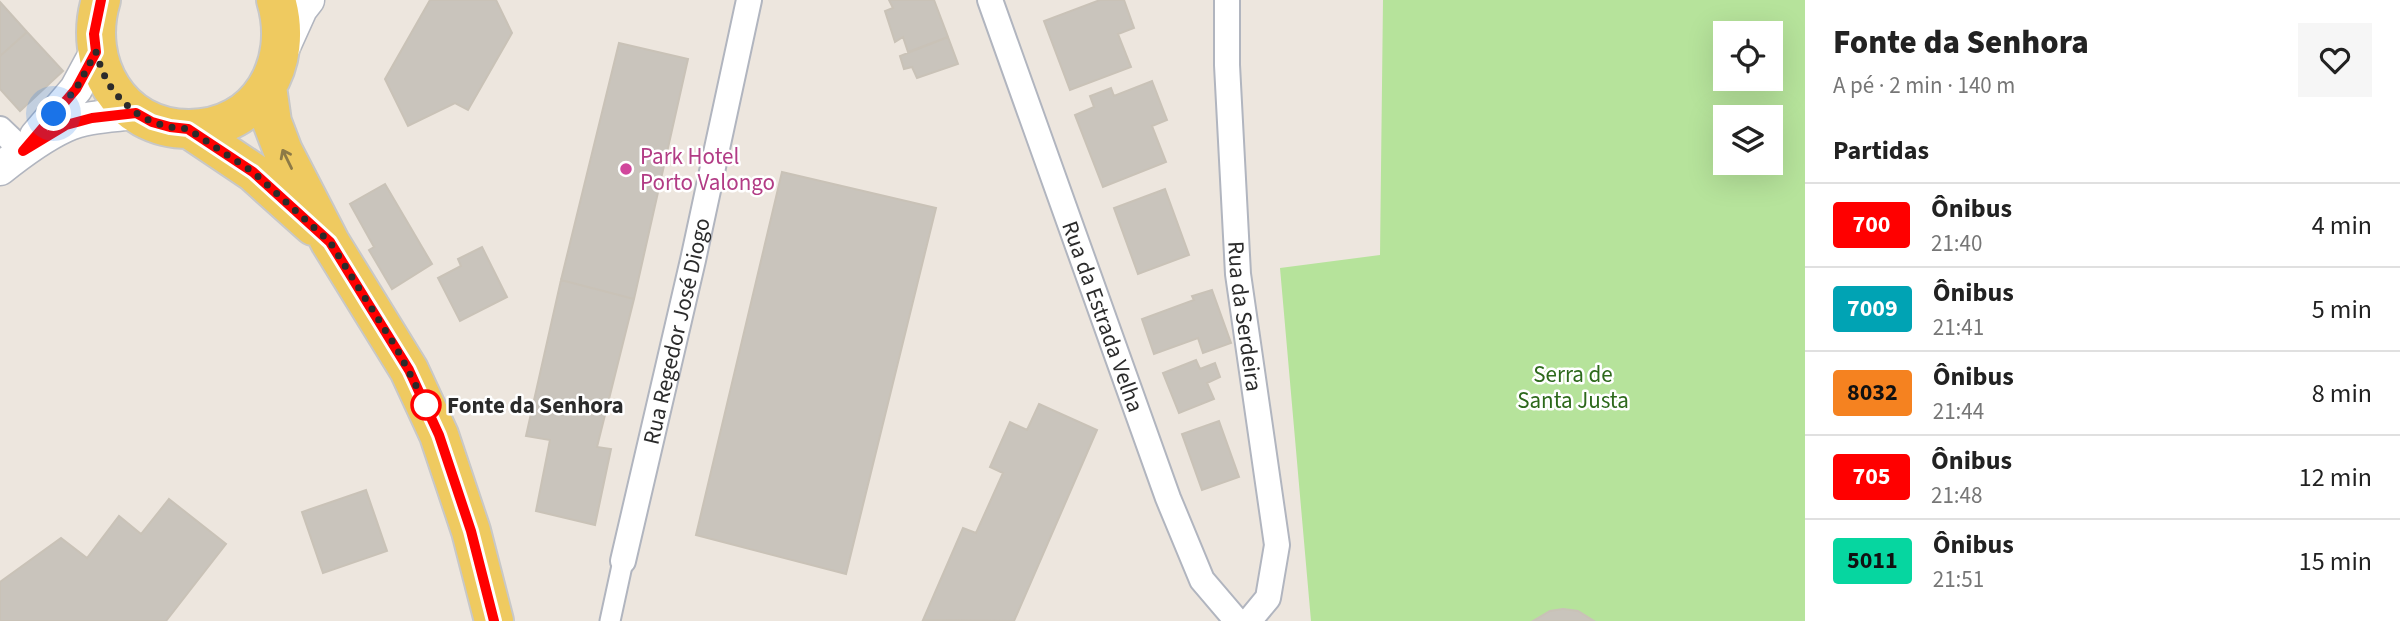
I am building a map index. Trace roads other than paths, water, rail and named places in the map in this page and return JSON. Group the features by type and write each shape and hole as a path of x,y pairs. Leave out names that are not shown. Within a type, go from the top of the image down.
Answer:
{"main road":[{"path":"276,0 283,34 274,70 272,122 283,151 330,242 409,370 439,435 471,531 494,621"},
{"path":"93,5 96,52 110,86 136,113 161,124 188,129 207,127 241,113 274,70"},
{"path":"188,129 253,172 330,242"}],"street":[{"path":"274,70 300,9 308,0"},
{"name":"Rua Regedor José Diogo","path":"610,621 696,247 748,0"},
{"name":"Rua da Estrada Velha","path":"990,0 1168,498 1202,580 1237,621"},
{"name":"Rua da Serdeira","path":"1227,0 1227,65 1238,274 1277,545 1268,598 1249,621"},
{"path":"11,160 76,89 96,52"},
{"path":"11,160 66,125 92,118 136,113"},
{"path":"0,129 11,160"}],"place":[{"name":"Park Hotel Porto Valongo","path":"626,169"},
{"name":"Fonte da Senhora","path":"426,405"}],"park label":[{"name":"Serra de Santa Justa","path":"1573,387"}]}
